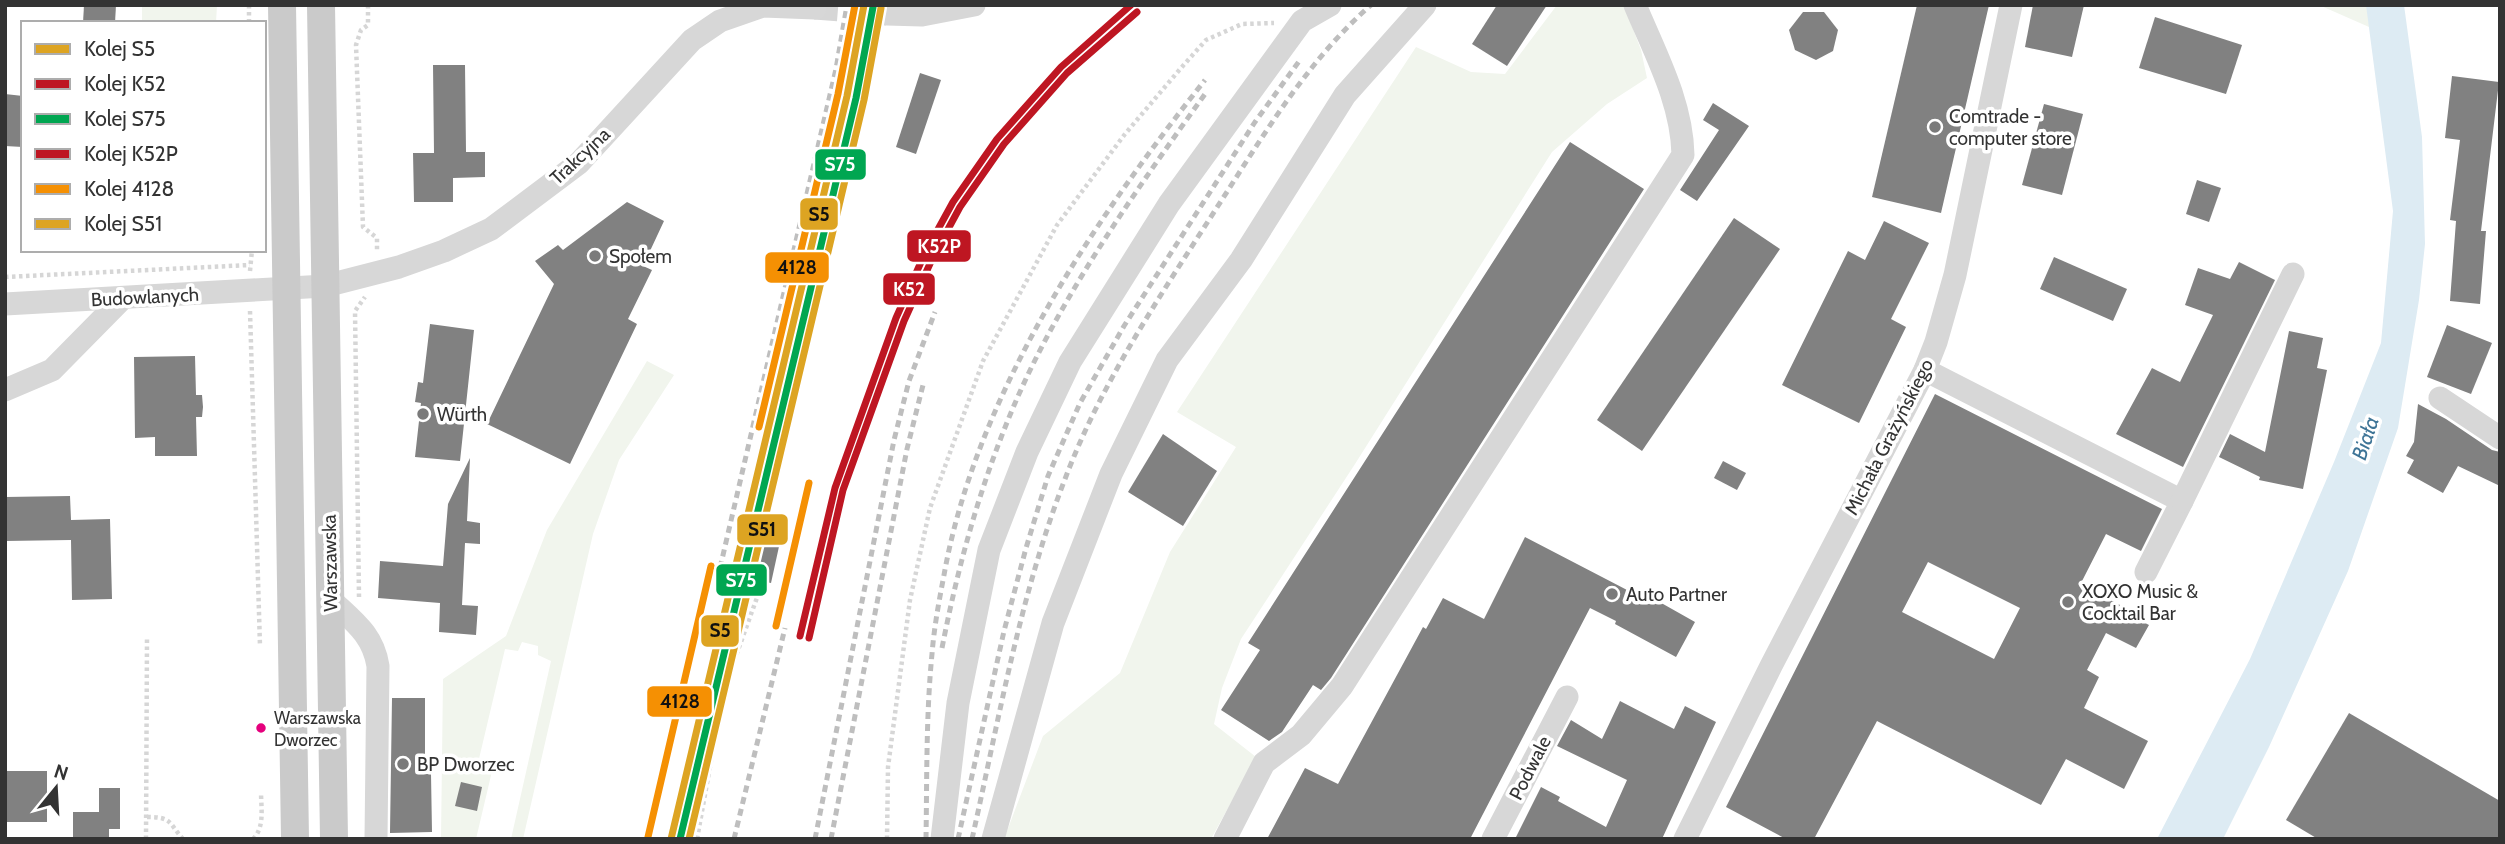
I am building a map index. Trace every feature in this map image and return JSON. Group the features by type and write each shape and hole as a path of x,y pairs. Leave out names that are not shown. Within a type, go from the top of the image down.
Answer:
{"main road":[{"name":"Warszawska","path":"282,5 295,839"},
{"name":"Warszawska","path":"321,5 334,839"}],"street":[{"path":"942,839 958,703 989,550 1027,452 1070,362 1169,204 1303,21 1330,5"},
{"path":"993,839 1053,623 1111,474 1167,360 1241,260 1345,95 1425,5"},
{"path":"1225,839 1264,763 1301,735 1342,686 1683,155 1682,135 1671,90 1635,5"},
{"name":"Michała Grażyńskiego","path":"1685,839 1770,666 1925,370 1936,342 1955,275 2011,5"},
{"name":"Trakcyjna","path":"325,286 377,274 443,251 491,229 579,163 692,40 720,21 763,6 815,8"},
{"path":"887,15 922,15 967,6"},
{"path":"2147,572 2293,274"},
{"path":"286,290 325,286"},
{"name":"Budowlanych","path":"5,304 286,290"},
{"path":"5,390 52,370 122,299"},
{"path":"1925,370 2182,501"},
{"path":"2440,398 2500,438"},
{"path":"330,599 372,641 378,666 376,839"},
{"name":"Podwale","path":"1493,839 1567,697"}],"path":[{"path":"359,627 355,310 374,285 377,274 377,238 363,227 359,153 356,45 361,30 368,25 368,5"},
{"path":"887,839 888,767 910,600 930,508 983,361 1057,225 1125,134 1206,40 1242,24 1303,21"},
{"path":"252,252 250,292 260,646"},
{"path":"5,277 250,265"},
{"path":"697,839 724,689 763,581"},
{"path":"146,839 147,639"},
{"path":"253,839 257,836 262,822 261,792"},
{"path":"147,817 164,817 171,821 183,839"}],"shaded area":[{"path":"142,5 217,5 216,21 142,21"},
{"path":"1557,5 1624,5 1641,50 1647,78 1607,104 1552,152 1241,639 1222,688 1214,724 1256,757 1211,839 1004,839 1043,736 1120,673 1170,552 1236,447 1177,412 1416,47 1471,72 1505,74"},
{"path":"2319,5 2367,5 2370,27 2369,27"},
{"path":"647,361 674,375 619,460 593,534 523,839 511,839 551,661 538,655 538,646 522,642 518,651 505,649 478,763 493,767 476,839 441,839 443,679 506,636 547,530"}],"water":[{"name":"Biała","path":"2366,5 2404,5 2422,137 2425,244 2419,300 2398,428 2348,571 2269,747 2223,839 2157,839 2250,659 2334,462 2381,343 2393,211"}],"building":[{"path":"84,5 116,5 115,21 83,21"},
{"path":"1497,5 1547,5 1507,66 1472,44"},
{"path":"1917,5 1989,5 1941,213 1872,197"},
{"path":"2033,5 2084,5 2072,57 2025,47"},
{"path":"1803,12 1824,12 1838,30 1833,51 1816,60 1795,50 1789,30"},
{"path":"2155,17 2242,45 2226,94 2139,68"},
{"path":"433,65 465,65 466,152 485,152 485,177 453,178 453,202 414,202 413,153 434,153"},
{"path":"920,73 941,80 916,154 896,147"},
{"path":"2452,76 2499,82 2481,231 2486,231 2480,304 2450,301 2456,221 2450,220 2460,140 2445,138"},
{"path":"5,94 21,96 21,147 5,146"},
{"path":"1713,103 1749,126 1697,201 1680,190 1719,130 1703,120"},
{"path":"2044,104 2083,114 2062,195 2022,185"},
{"path":"1570,142 1644,189 1331,678 1321,690 1313,685 1282,732 1269,741 1221,710 1260,650 1248,643"},
{"path":"2197,180 2221,188 2209,222 2186,214"},
{"path":"627,202 664,221 643,266 652,270 628,319 637,324 570,464 487,424 554,284 535,261 558,245 563,250"},
{"path":"1734,218 1780,249 1642,451 1597,420"},
{"path":"1884,221 1929,243 1891,319 1906,327 1859,423 1782,385 1848,251 1865,260"},
{"path":"2054,257 2127,289 2113,321 2040,289"},
{"path":"2239,262 2275,280 2183,467 2116,434 2152,368 2180,382 2213,315 2185,305 2198,268 2230,279"},
{"path":"430,324 474,330 460,461 415,457 421,403 415,402 418,382 423,383"},
{"path":"2447,325 2492,343 2471,394 2427,377"},
{"path":"2289,331 2323,338 2317,368 2327,370 2303,489 2259,480 2260,477 2219,457 2230,434 2265,452"},
{"path":"195,356 196,395 202,395 203,407 202,417 196,417 197,456 155,456 155,437 135,438 134,357"},
{"name":"XOXO Music & Cocktail Bar","path":"1935,394 2162,509 2141,551 2106,534 2080,585 2120,605 2118,609 2149,625 2136,648 2106,633 2087,670 2099,677 2084,708 2148,741 2124,789 2066,759 2041,805 1877,721 1814,839 1786,839 1726,807","holes":["1928,562 2020,608 1994,659 1902,612"]},
{"path":"2418,404 2492,450 2500,452 2500,486 2458,466 2443,493 2407,473 2414,460 2406,456 2414,442"},
{"path":"1163,434 1217,471 1183,526 1128,492"},
{"path":"470,458 467,521 480,523 480,544 465,543 462,605 478,606 476,635 439,632 440,603 378,598 380,561 443,566 448,504"},
{"path":"1723,461 1746,473 1737,490 1714,478"},
{"path":"70,496 71,520 110,519 112,599 72,600 71,540 5,541 5,497"},
{"path":"769,516 785,519 771,583 755,580"},
{"path":"1525,537 1654,604 1656,600 1695,622 1676,657 1590,608 1470,839 1267,839 1305,768 1338,784 1423,627 1426,629 1443,598 1484,619"},
{"name":"BP Dworzec","path":"392,698 425,698 425,774 431,774 432,832 390,833"},
{"path":"1620,701 1674,729 1685,706 1716,722 1662,839 1515,839 1541,787 1560,797 1558,801 1606,827 1627,780 1557,746 1571,720 1602,739"},
{"path":"2349,713 2500,801 2500,839 2318,839 2286,820"},
{"path":"5,771 47,771 47,822 5,822"},
{"path":"461,782 482,787 477,811 455,806"},
{"path":"99,788 120,788 120,829 109,829 109,839 73,839 73,812 99,812"}],"tunnel":[{"path":"815,8 887,14"}],"railway":[{"path":"720,568 836,69 847,5"},
{"path":"972,839 1035,567 1080,442 1116,370 1158,300 1273,121 1328,48 1371,5"},
{"path":"958,839 1004,631 1026,548 1048,476 1080,403 1124,326 1255,122 1300,60"},
{"path":"926,839 927,746 935,624 960,508 983,442 1011,376 1044,313 1082,251 1121,192 1205,80"},
{"path":"942,648 977,507 1025,381 1046,338 1095,254 1205,94"},
{"path":"815,839 894,440 909,381 935,312"},
{"path":"831,839 907,449 924,381"},
{"path":"734,839 785,628"}],"rail line":[{"name":"4128","path":"759,427 838,94 855,5"},
{"name":"S5","path":"671,839 847,96 864,5"},
{"name":"K52","path":"800,636 835,488 896,318 925,253 953,202 997,139 1061,67 1131,5"},
{"name":"S75","path":"680,839 856,98 873,7"},
{"name":"S51","path":"689,839 864,100 881,8"},
{"name":"K52P","path":"809,638 843,490 904,321 933,257 960,207 1004,144 1067,73 1137,12"},
{"name":"4128","path":"776,626 809,483"},
{"name":"4128","path":"648,837 711,566"}],"place":[{"name":"Comtrade - computer store","path":"1935,127"},
{"name":"Społem","path":"595,256"},
{"name":"Würth","path":"423,414"},
{"name":"Auto Partner","path":"1612,594"},
{"name":"XOXO Music & Cocktail Bar","path":"2068,602"},
{"name":"Warszawska Dworzec","path":"261,728"},
{"name":"BP Dworzec","path":"403,764"}]}
